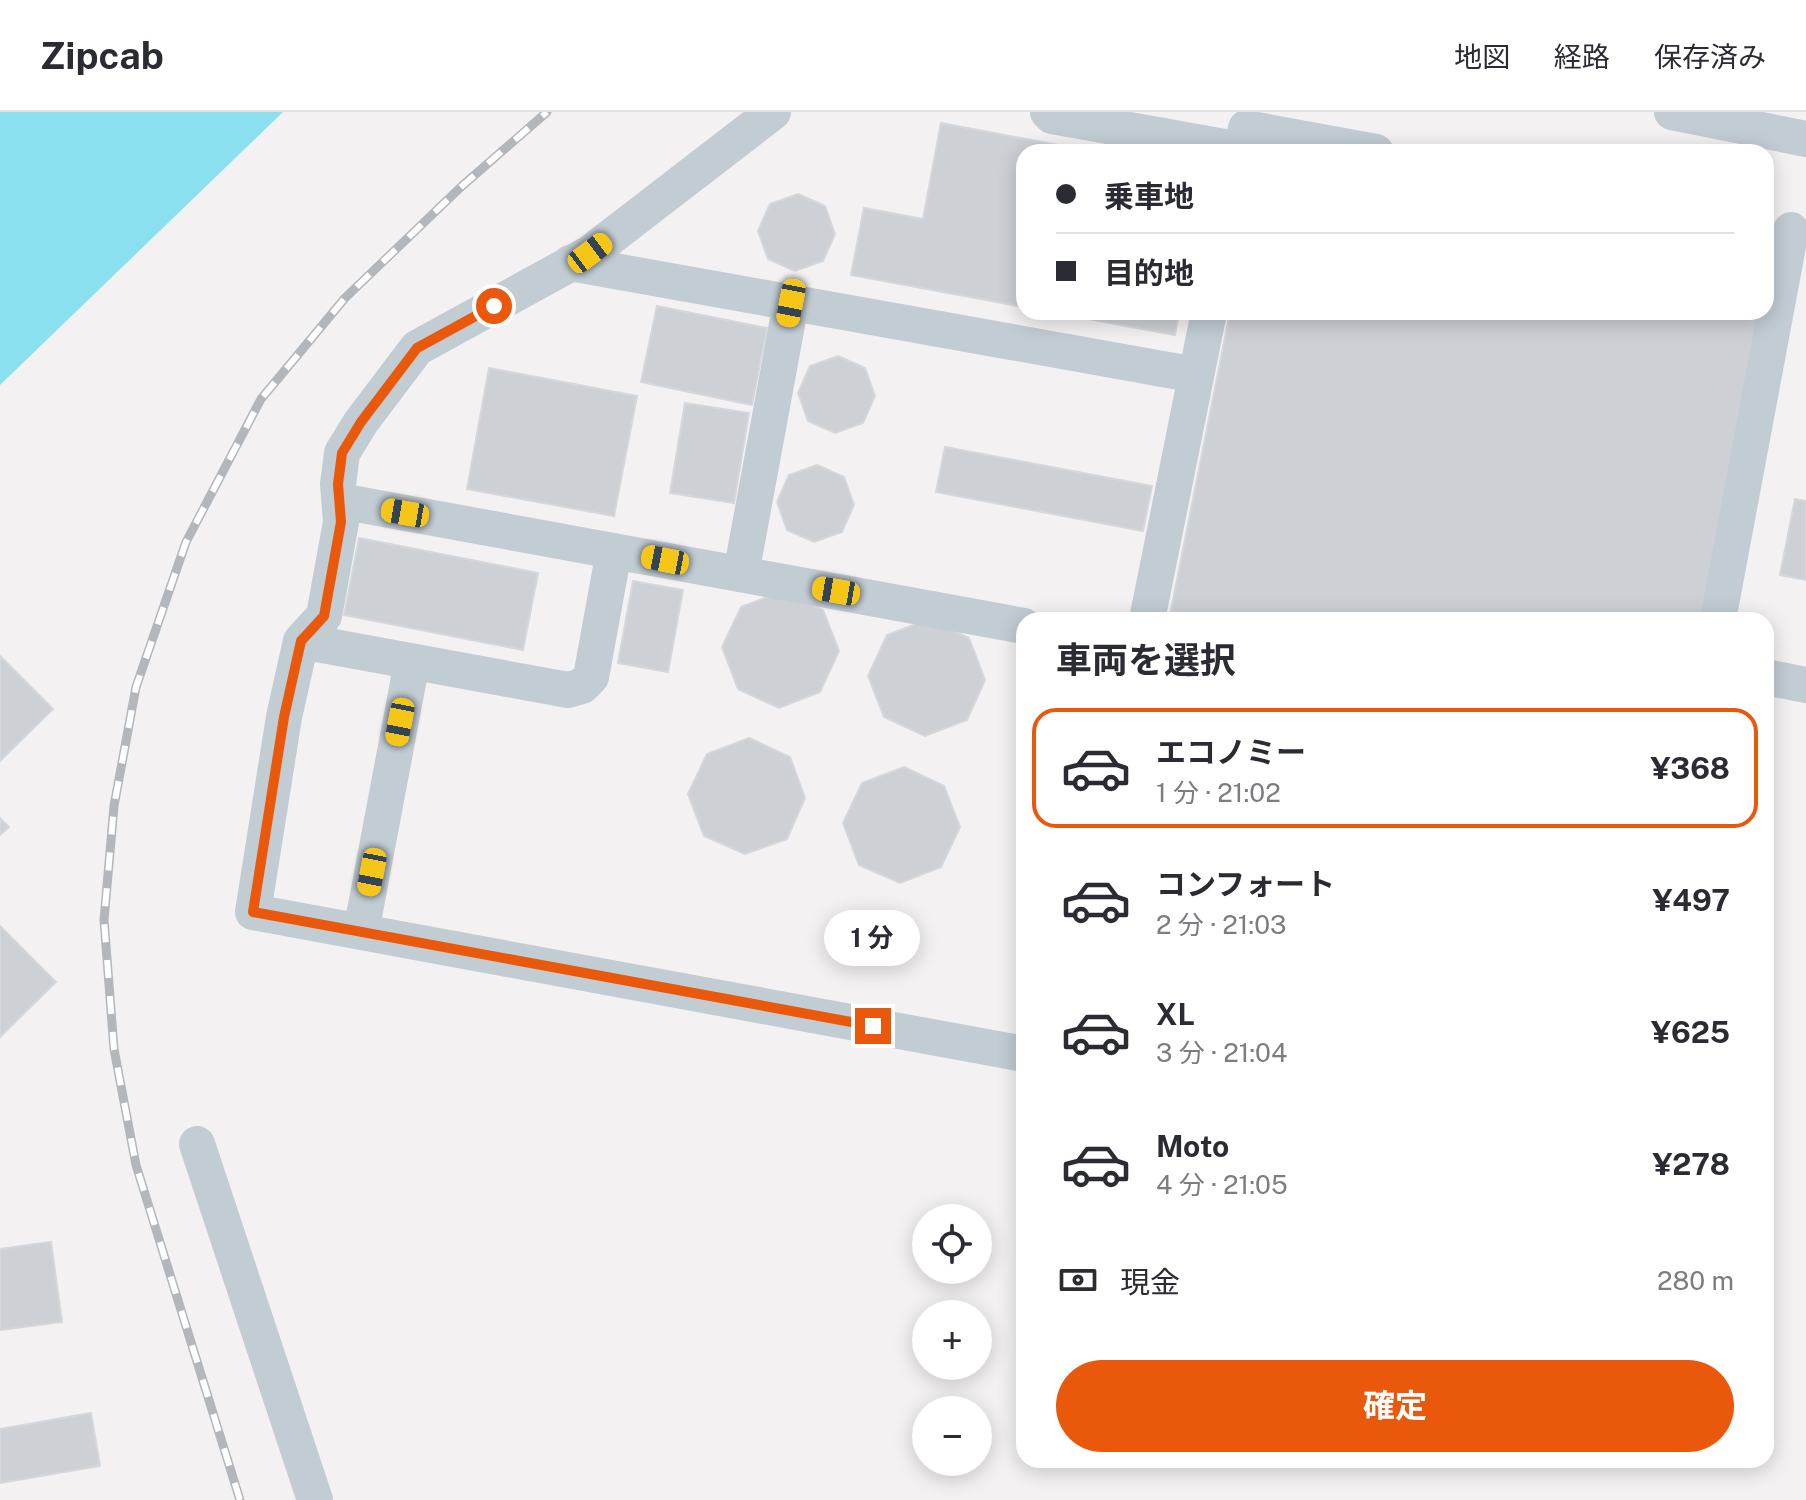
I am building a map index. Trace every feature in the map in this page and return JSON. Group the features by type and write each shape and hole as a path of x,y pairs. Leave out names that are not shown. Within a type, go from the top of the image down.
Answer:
{"street":[{"path":"773,112 590,253 417,348 361,422 342,453 338,484 341,522 324,616 301,641 284,717 253,912 1016,1053"},
{"path":"1048,112 1052,116 1203,127 1230,144"},
{"path":"1672,112 1806,139"},
{"path":"1243,144 1246,128 1333,144"},
{"path":"1774,308 1788,230"},
{"path":"570,263 1196,375"},
{"path":"741,574 791,303"},
{"path":"1149,612 1207,320"},
{"path":"1719,612 1772,320"},
{"path":"340,501 1016,625"},
{"path":"301,641 568,690 582,686 591,677 614,551"},
{"path":"361,932 412,662"},
{"path":"1774,679 1806,685"},
{"path":"197,1144 315,1500"}],"water":[{"path":"0,112 283,112 0,385"}],"building":[{"path":"941,123 1053,144 1016,144 1016,306 851,275 864,208 923,219"},
{"path":"798,194 825,206 835,234 823,261 795,271 768,259 758,231 770,204"},
{"path":"1774,244 1781,245 1774,280"},
{"path":"657,306 767,328 752,405 641,382"},
{"path":"1094,320 1178,320 1175,335"},
{"path":"1228,320 1766,320 1708,612 1171,612"},
{"path":"838,356 865,368 875,396 863,423 835,433 808,421 798,393 810,366"},
{"path":"489,368 637,396 614,516 467,489"},
{"path":"685,403 749,413 734,503 670,493"},
{"path":"945,447 1152,486 1143,531 936,492"},
{"path":"817,465 844,477 854,505 842,532 814,542 787,530 777,502 789,475"},
{"path":"1795,499 1806,501 1806,580 1780,575"},
{"path":"359,538 538,573 523,650 344,615"},
{"path":"633,581 683,590 668,672 618,663"},
{"path":"783,591 823,610 839,651 820,692 779,708 738,689 722,647 741,607"},
{"path":"929,619 969,638 985,680 967,720 925,736 884,717 868,676 887,635"},
{"path":"0,656 53,709 0,761"},
{"path":"749,738 790,757 805,798 787,839 745,854 704,836 688,794 707,754"},
{"path":"904,767 944,786 960,827 941,867 900,883 859,865 843,823 862,783"},
{"path":"0,818 9,827 0,835"},
{"path":"0,926 56,982 0,1037"},
{"path":"51,1242 62,1322 0,1330 0,1249"},
{"path":"91,1413 100,1466 0,1483 0,1429"}],"railway":[{"path":"240,1500 136,1165 114,1049 104,920 114,806 136,687 186,542 261,399 345,298 462,186 547,112"}],"route":[{"path":"494,306 417,348 361,422 342,453 338,484 341,522 324,616 301,641 284,717 253,912 873,1026"}]}
